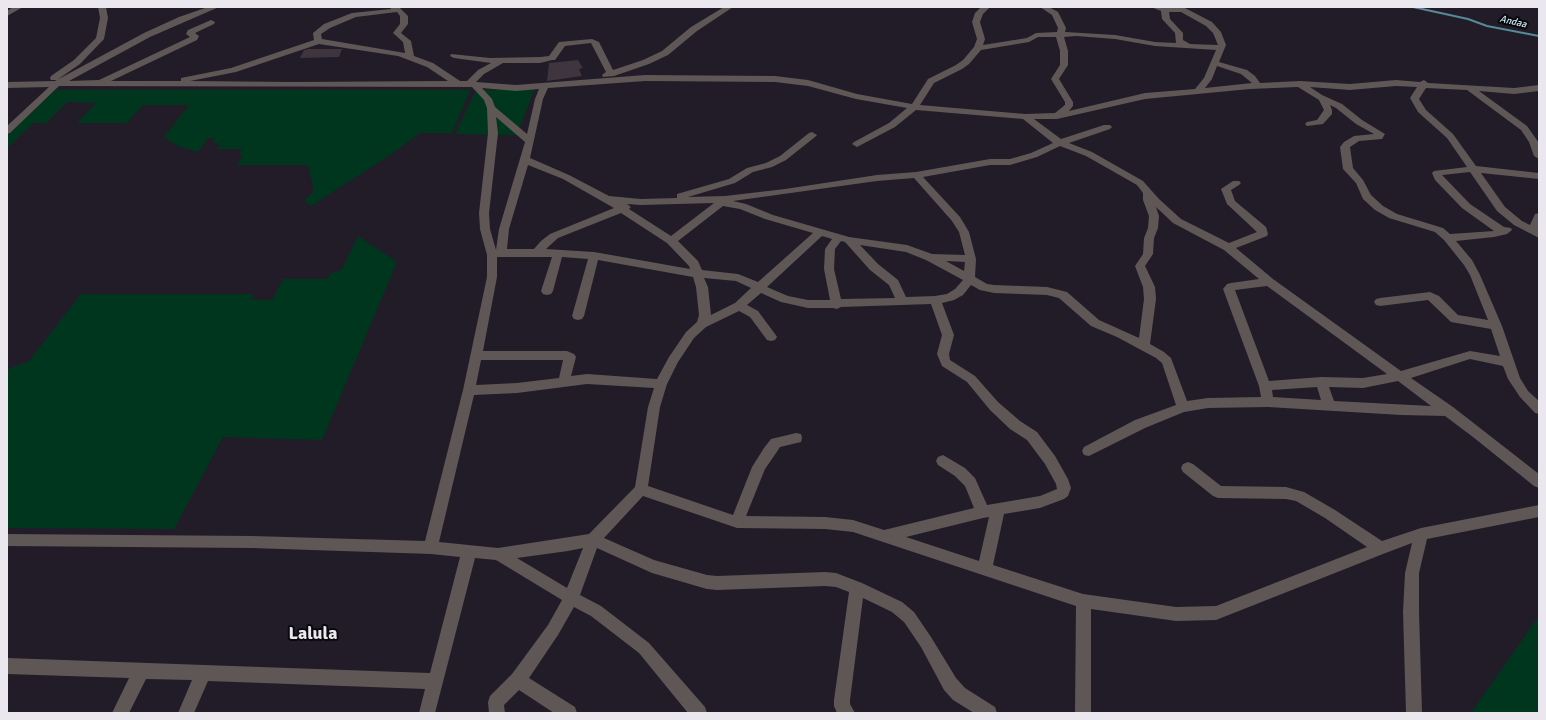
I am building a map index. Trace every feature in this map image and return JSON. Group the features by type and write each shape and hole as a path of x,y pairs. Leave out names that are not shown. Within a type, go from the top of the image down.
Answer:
{"street":[{"path":"8,13 19,7"},
{"path":"44,84 77,62 100,39 104,18 103,7"},
{"path":"7,132 57,84 147,35 182,19 215,7"},
{"path":"588,81 646,62 665,53 694,29 730,7"},
{"path":"857,144 892,125 914,107 931,81 966,62 978,48 981,39 976,22 979,14 986,7"},
{"path":"1044,7 1055,14 1062,28 1060,35 1064,51 1064,65 1055,79 1069,102 1069,106 1057,116"},
{"path":"1155,7 1165,10 1182,10 1209,24 1217,32 1222,45 1208,79 1196,92"},
{"path":"318,41 317,33 320,30 352,16 395,8 404,16 405,22 396,33 407,41 410,58"},
{"path":"1165,10 1166,19 1180,33 1179,40 1187,45"},
{"path":"100,83 194,38 195,36 190,32 211,22"},
{"path":"978,48 1028,40 1036,36 1060,35 1096,35 1155,44 1220,48"},
{"path":"164,84 233,70 318,41 376,49 410,58 430,65 458,83"},
{"path":"454,56 501,62 548,59 555,55 562,44 592,41 595,42 611,74"},
{"path":"471,84 481,72 501,62"},
{"path":"1215,63 1244,72 1252,78 1258,86"},
{"path":"7,85 100,83 458,83 516,88 588,81 645,78 775,79 808,83 856,96 914,107 1025,117 1057,116 1145,96 1258,86 1300,84 1350,87 1385,83 1424,83 1514,91 1539,88"},
{"path":"1424,83 1414,99 1422,112 1438,124 1450,136 1463,152 1497,204 1518,223 1538,234"},
{"path":"471,84 488,99 491,108 493,133 484,213 485,229 496,254"},
{"path":"1300,84 1323,99 1339,106 1358,122 1380,134 1379,137 1356,139 1345,147 1348,169 1360,182 1367,197 1379,208 1393,216 1439,230 1448,238 1468,263 1475,275 1496,326 1517,386 1539,409"},
{"path":"7,93 19,85"},
{"path":"431,548 469,390 496,254 525,160 539,100 545,86"},
{"path":"1468,87 1524,128 1534,142 1539,156"},
{"path":"1310,124 1320,122 1327,114 1328,110 1323,99"},
{"path":"491,108 530,140"},
{"path":"1025,117 1060,143 1096,157 1140,183 1148,193 1177,221 1228,247 1269,282 1449,411 1539,482"},
{"path":"606,199 641,202 723,201 877,178 916,175 990,162 1010,162 1034,155 1060,143 1107,127"},
{"path":"1524,128 1539,129"},
{"path":"658,202 732,181 750,170 783,158 812,135"},
{"path":"525,160 566,177 606,199 674,244 677,258 680,263 693,272 704,300 705,315 702,324"},
{"path":"1503,232 1466,206 1436,174 1439,172 1473,169 1539,176"},
{"path":"496,254 537,252 594,256 720,275 738,278 785,299 808,304 837,305 902,302 935,300 950,297 959,292 969,280 971,259 964,232 956,219 916,175"},
{"path":"1228,247 1263,234 1262,229 1231,202 1226,189 1236,183"},
{"path":"1144,346 1150,299 1149,287 1140,266 1148,254 1148,238 1152,228 1154,216 1148,200 1148,193"},
{"path":"723,201 742,206 769,217 849,240 894,246 930,257 984,287 994,289 1056,292 1070,300 1095,323 1160,354 1167,361 1183,408"},
{"path":"674,244 723,201"},
{"path":"537,252 554,236 641,202"},
{"path":"1538,234 1534,227 1539,216"},
{"path":"1448,238 1503,232 1518,223"},
{"path":"497,713 496,702 518,680 553,630 571,598 593,540 642,489 654,408 661,384 673,360 690,335 702,324 739,306 761,288 820,232"},
{"path":"837,305 828,270 830,249 838,237"},
{"path":"849,240 874,267 894,283 902,302"},
{"path":"547,291 558,253"},
{"path":"578,316 594,256"},
{"path":"930,257 971,259"},
{"path":"1268,402 1264,386 1229,289 1231,287 1269,282"},
{"path":"1380,302 1430,296 1455,319 1496,326"},
{"path":"884,536 983,512 1040,502 1059,495 1063,492 1064,488 1063,483 1050,460 1032,436 1015,425 999,411 971,379 946,363 943,354 948,335 935,300"},
{"path":"739,306 754,314 771,337"},
{"path":"475,356 567,355 570,357 564,382"},
{"path":"1264,386 1321,382 1363,383 1401,376 1470,355 1508,362"},
{"path":"469,390 517,388 587,379 661,384"},
{"path":"1321,382 1329,406"},
{"path":"1089,451 1140,424 1183,408 1208,403 1268,402 1401,410 1449,411"},
{"path":"737,522 759,467 769,452 776,443 796,438"},
{"path":"943,461 960,472 970,482 983,512"},
{"path":"1188,468 1218,492 1286,493 1299,496 1330,514 1380,548"},
{"path":"642,489 737,522 825,523 853,526 940,555 985,568 1051,592 1084,601 1176,614 1216,613 1380,548 1421,534 1539,511"},
{"path":"985,568 998,509"},
{"path":"1414,713 1410,612 1412,573 1421,534"},
{"path":"7,540 252,542 431,548 498,554 568,545 593,540 652,566 707,582 836,580 898,607 910,617 950,684 958,694 989,713"},
{"path":"427,713 469,552"},
{"path":"498,554 571,598 596,611 627,634 644,648 699,713"},
{"path":"847,713 842,706 842,700 857,588"},
{"path":"1083,713 1084,601"},
{"path":"7,666 141,672 435,681"},
{"path":"120,713 141,672"},
{"path":"186,713 203,674"},
{"path":"518,680 570,713"}],"green space":[{"path":"55,90 470,90 452,133 420,133 390,155 311,206 304,201 313,192 308,165 237,165 243,156 239,155 242,149 216,149 221,143 212,143 215,138 208,138 198,152 175,145 164,137 189,105 143,105 127,123 77,123 96,103 67,102 46,123 33,123 7,148 7,136"},
{"path":"476,90 534,90 517,135 455,134"},
{"path":"358,236 397,262 322,440 223,437 174,529 7,528 7,372 10,368 28,362 81,294 254,294 251,300 272,300 283,279 328,279 330,274 342,269"},
{"path":"1539,616 1539,713 1471,713"}],"building":[{"path":"342,49 339,57 300,58 304,50"},
{"path":"578,60 583,68 579,69 582,76 547,81 549,63"}],"waterway":[{"name":"Andaa","path":"1413,7 1468,19 1487,26 1539,36"}],"district":[{"name":"Lalula","path":"313,634"}]}
